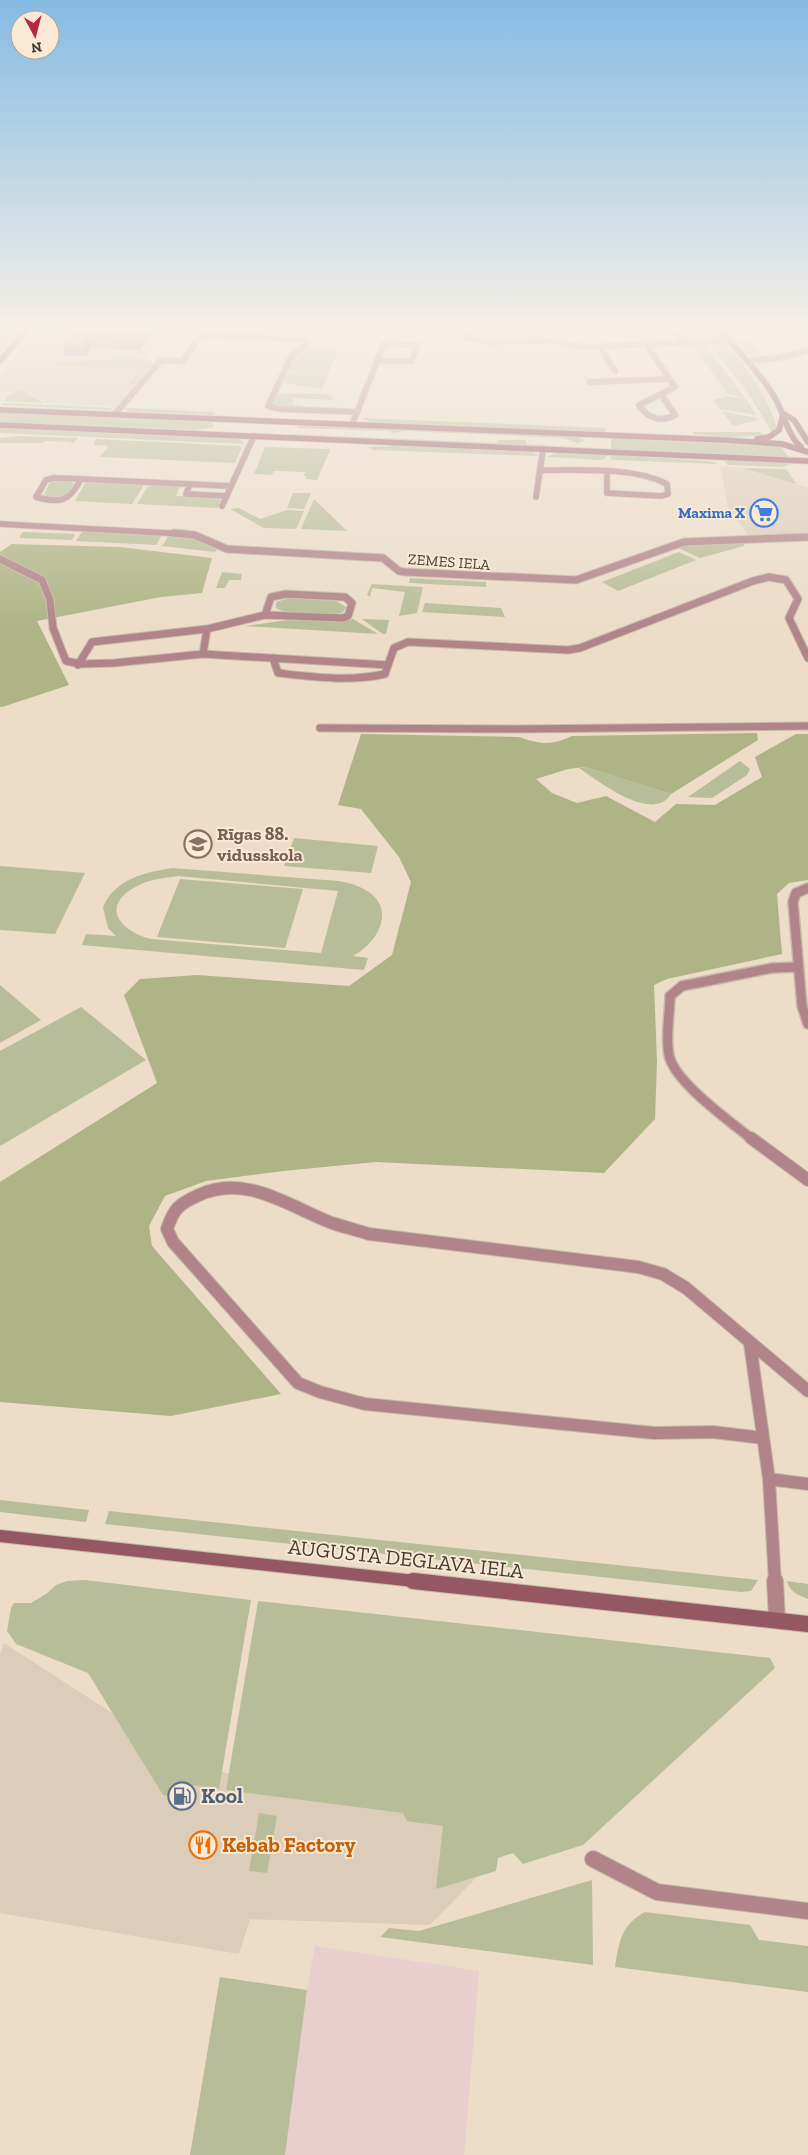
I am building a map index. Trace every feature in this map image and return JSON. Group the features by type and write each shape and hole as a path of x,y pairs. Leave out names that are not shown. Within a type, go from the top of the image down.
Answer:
{"street":[{"path":"113,431 808,461"},
{"path":"127,431 207,431"},
{"path":"505,431 782,444 808,452"},
{"path":"724,440 758,439 775,434 778,431"},
{"path":"789,431 793,438 808,452"},
{"path":"801,431 808,442"},
{"path":"222,506 254,436"},
{"path":"536,497 543,449"},
{"path":"540,470 607,473 658,478 667,484 668,494 661,496 607,493 607,473"},
{"path":"81,479 71,496 65,499 41,499 36,496 46,480 54,478 81,479 230,486"},
{"path":"190,484 186,494 226,496"},
{"name":"ZEMES IELA","path":"0,524 194,535 228,549 383,558 399,571 405,572 564,580 592,576 684,542 808,537"},
{"path":"0,559 42,580 50,600 53,628 66,661 87,666 174,654 203,654 388,665"},
{"path":"273,658 278,673 371,678 385,674 394,648 408,642 551,650 580,648 726,591 769,577 786,580 795,591 798,599 788,618 808,658"},
{"path":"78,664 92,642 207,629 265,615 336,619 348,616 352,603 345,597 286,594 271,597 265,615"},
{"path":"203,654 207,629"},
{"path":"320,728 518,730 808,726"},
{"path":"808,888 796,893 793,902 802,1006 808,1024"},
{"path":"798,967 772,968 682,986 670,996 669,1057 676,1070 688,1084 723,1115 808,1180"},
{"path":"763,1438 713,1432 654,1433 364,1404 320,1392 298,1383 173,1242 167,1229 173,1212 182,1204 212,1189 226,1187 269,1194 332,1223 369,1234 638,1267 663,1274 686,1288 750,1344 808,1390"},
{"path":"750,1344 769,1479 777,1620"},
{"path":"769,1479 808,1484"},
{"name":"AUGUSTA DEGLAVA IELA","path":"0,1536 808,1624"},
{"path":"593,1859 657,1892 808,1911"}],"shaded area":[{"path":"720,466 743,468 808,488 808,536 750,538 728,507"},
{"name":"Kool","path":"4,1643 197,1768 529,1823 430,1925 250,1919 239,1954 0,1913 0,1654"},
{"path":"315,1946 479,1971 464,2155 285,2155 307,1990"}],"green space":[{"path":"0,431 60,431 234,438 242,440 244,444 0,433"},
{"path":"377,431 427,431 578,437 585,440 577,443 564,438 405,431 392,433 390,431"},
{"path":"533,431 606,431 605,434"},
{"path":"693,432 759,432 767,435 731,438 693,434"},
{"path":"292,434 496,443 498,440 525,440 527,444 606,449 292,436"},
{"path":"17,436 78,438 71,445 72,442 45,441 43,443 0,443 0,438"},
{"path":"611,438 780,445 788,457 611,450"},
{"path":"96,439 242,447 235,463 100,457 108,446 93,445"},
{"path":"394,446 530,451 539,456 373,450 368,447"},
{"path":"265,447 330,450 317,480 306,479 307,477 304,476 305,472 274,471 272,475 254,474"},
{"path":"555,453 606,455 605,459 601,460 547,457"},
{"path":"611,455 709,461 719,464 615,460 611,459"},
{"path":"723,460 791,463 784,467 728,465"},
{"path":"743,468 786,469 796,483 795,484"},
{"path":"69,480 74,484 62,496 54,498 44,495 50,482"},
{"path":"85,483 144,485 132,504 75,501"},
{"path":"149,485 180,486 176,496 221,498 218,508 137,504"},
{"path":"293,493 311,493 304,509 287,508"},
{"path":"314,499 347,531 301,529"},
{"path":"239,508 260,519 287,510 304,511 296,529 264,528 230,509"},
{"path":"83,530 162,535 156,545 76,541"},
{"path":"23,532 75,534 72,540 19,538"},
{"path":"169,535 191,537 217,549 215,552 162,546"},
{"path":"745,542 744,546 700,558 678,548 688,545"},
{"path":"12,544 120,547 212,558 202,593 161,597 37,621 69,685 0,707 0,552"},
{"path":"679,552 696,560 618,591 602,582"},
{"path":"222,572 242,574 241,580 229,580 225,588 216,588"},
{"path":"410,578 486,582 486,587 409,583"},
{"path":"372,584 423,587 417,613 399,616 405,592 372,588 370,597 367,595"},
{"path":"289,598 336,601 346,607 343,612 337,614 319,615 299,614 276,608 276,602"},
{"path":"425,603 501,608 505,617 422,612"},
{"path":"353,619 378,634 245,626 288,620 338,622"},
{"path":"362,619 389,620 386,634 383,634"},
{"path":"757,733 758,740 671,794 585,767 568,769 536,779 552,793 577,803 606,796 655,822 676,804 715,805 762,777 755,757 796,734 808,734 808,880 789,883 777,894 782,954 667,979 654,985 657,1061 655,1119 604,1173 376,1162 206,1181 165,1196 149,1226 152,1246 281,1394 171,1416 0,1402 0,1182 157,1083 124,995 140,979 197,975 349,986 392,955 411,882 399,857 361,809 338,805 361,734 519,737 552,743 572,736"},
{"path":"740,761 750,769 747,775 712,798 688,797"},
{"path":"585,767 671,794 663,802 652,804 639,802 612,790 579,768"},
{"path":"294,838 378,846 371,873 284,866"},
{"path":"0,866 85,873 55,934 0,930"},
{"path":"173,868 350,883 370,893 378,901 382,911 382,921 372,940 353,956 368,958 364,970 82,945 86,934 116,936 108,928 103,907 108,897 115,890 132,878","holes":["178,876 338,891 321,953 151,939 139,935 122,923 118,916 117,908 120,900 127,892 139,885 153,880"]},
{"path":"180,879 303,889 285,948 157,937"},
{"path":"0,985 41,1020 0,1043"},
{"path":"81,1007 146,1060 0,1146 0,1051"},
{"path":"0,1500 89,1510 86,1522 0,1512"},
{"path":"109,1511 758,1580 751,1591 741,1592 105,1524"},
{"path":"85,1580 251,1600 219,1789 191,1785 175,1797 163,1795 88,1673 16,1644 7,1631 11,1608 14,1603 31,1603 56,1585 67,1581"},
{"path":"787,1581 808,1584 808,1599 792,1590"},
{"path":"258,1601 770,1658 775,1668 583,1845 523,1864 513,1853 498,1858 496,1871 436,1889 443,1826 407,1821 403,1813 226,1790"},
{"path":"259,1813 277,1816 267,1873 249,1871"},
{"path":"592,1880 593,1965 380,1937 389,1928 419,1931"},
{"path":"645,1912 750,1925 759,1940 808,1946 808,1992 615,1967 622,1935 637,1917"},
{"path":"220,1977 307,1990 285,2155 190,2155"}],"place":[{"name":"Maxima X","path":"764,513"},
{"name":"Rīgas 88. vidusskola","path":"198,844"},
{"name":"Kool","path":"182,1796"},
{"name":"Kebab Factory","path":"203,1845"}]}
